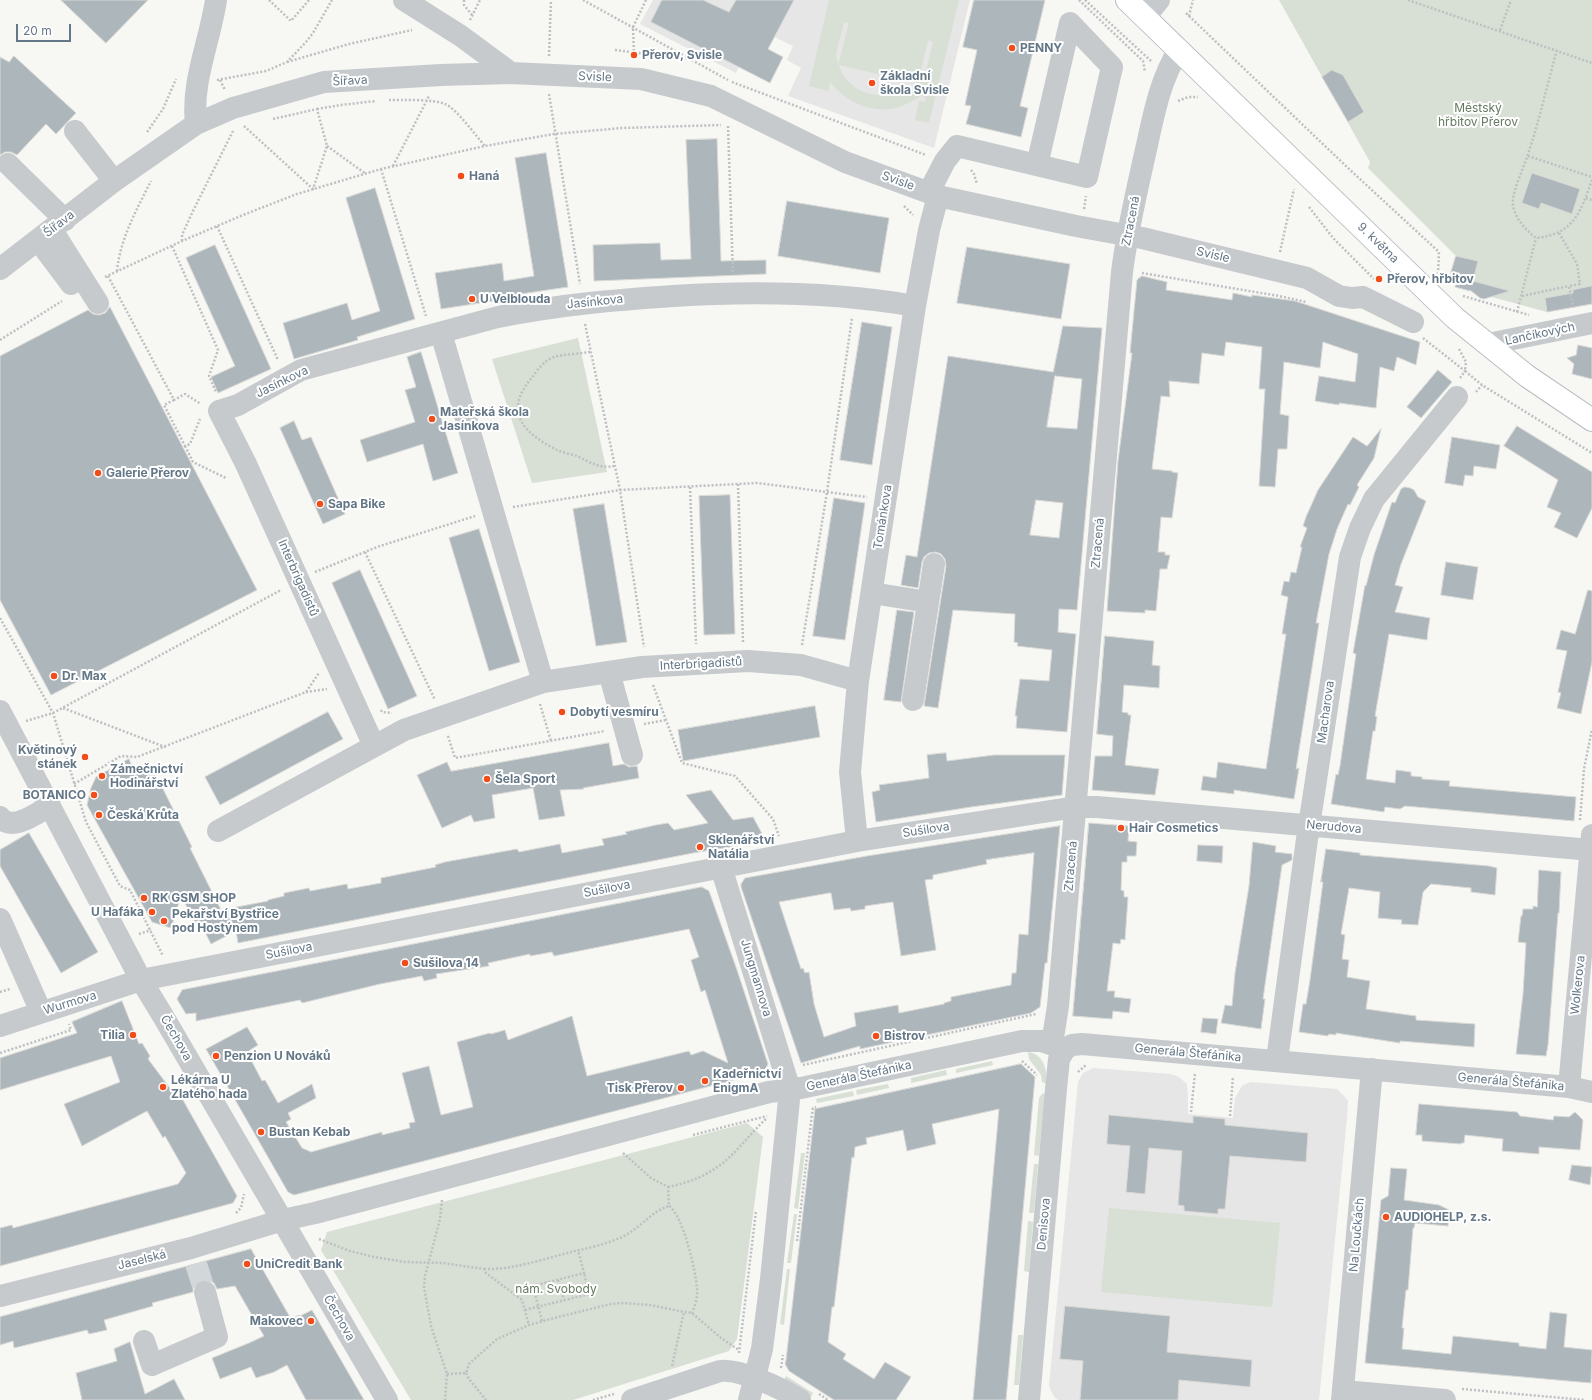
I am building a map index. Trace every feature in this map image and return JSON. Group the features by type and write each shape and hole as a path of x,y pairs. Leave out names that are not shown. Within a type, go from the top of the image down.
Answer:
{"main road":[{"name":"9. května","path":"1127,0 1455,318 1527,376 1592,420"}],"street":[{"path":"196,124 194,111 197,87 216,0"},
{"path":"404,0 461,36 511,73"},
{"path":"1145,17 1160,0"},
{"path":"1070,23 1112,67 1087,177 1037,165 1060,68 1070,23"},
{"name":"Ztracená","path":"1058,1047 1058,1006 1126,235 1156,106 1153,67 1179,50"},
{"name":"Šířava","path":"0,269 114,181 196,124 233,108 324,82 440,75 511,73"},
{"name":"Svisle","path":"511,73 640,79 711,96 845,162 933,194 1068,224 1126,235 1307,278 1339,296 1352,298 1363,297 1416,329"},
{"path":"75,131 114,181"},
{"name":"Tománkova","path":"857,841 850,772 858,680 933,194 945,161 957,146 1037,165"},
{"path":"8,164 51,230 94,306"},
{"name":"Jasínkova","path":"211,407 238,405 301,370 435,327 554,307 599,301 704,294 744,293 825,294 915,306"},
{"name":"Lančíkových","path":"1488,344 1592,323"},
{"path":"435,327 494,510 539,683"},
{"name":"Macharova","path":"1277,1060 1309,825 1350,557 1360,528 1374,499 1461,392"},
{"name":"Interbrigadistů","path":"211,407 245,462 311,577 332,654 374,746"},
{"path":"913,700 934,564"},
{"path":"872,593 928,602"},
{"name":"Interbrigadistů","path":"218,831 404,730 539,683 647,666 748,661 801,665 858,680"},
{"path":"609,672 632,755"},
{"name":"Čechova","path":"0,712 141,980 283,1220 387,1400"},
{"path":"0,817 6,822 15,823 50,806"},
{"name":"Nerudova","path":"1076,807 1097,807 1309,825 1589,839"},
{"name":"Sušilova","path":"141,980 857,841 1076,807"},
{"name":"Wolkerova","path":"1569,1087 1589,839"},
{"name":"Jungmannova","path":"722,867 790,1090"},
{"path":"0,919 41,1012"},
{"name":"Wurmova","path":"0,1026 141,980"},
{"name":"Generála Štefánika","path":"790,1090 1022,1041 1036,1041 1058,1047 1082,1044 1277,1060 1569,1087 1592,1092"},
{"name":"Denisova","path":"1029,1400 1059,1059 1058,1047"},
{"name":"Na Loučkách","path":"1342,1395 1372,1069"},
{"path":"283,1220 323,1211 769,1092 790,1090 771,1279 762,1349 749,1400"},
{"name":"Jaselská","path":"0,1296 194,1256 283,1220"},
{"path":"144,1341 152,1366 217,1337 205,1292"},
{"path":"632,1400 720,1371 734,1371 786,1392 808,1396"},
{"path":"1342,1395 1450,1394"}],"path":[{"path":"268,0 291,21 309,0"},
{"path":"287,62 309,38 332,0"},
{"path":"464,0 464,5 472,15"},
{"path":"469,21 480,0"},
{"path":"549,57 551,0"},
{"path":"583,0 731,82 928,156"},
{"path":"634,54 633,27 646,0"},
{"path":"1189,16 1193,0"},
{"path":"1408,0 1592,62"},
{"path":"1500,30 1511,0"},
{"path":"1084,1 1147,59 1153,67"},
{"path":"1186,13 1348,168 1439,252 1438,274 1443,278"},
{"path":"220,81 266,71 287,62 349,44 400,31 428,27 436,20"},
{"path":"615,50 634,54 691,59"},
{"path":"1557,50 1528,156 1514,196 1513,206 1519,221 1527,231 1536,238 1548,237 1559,233 1568,227 1576,218 1586,198 1592,180"},
{"path":"143,137 152,127 163,109 177,78"},
{"path":"548,93 581,290"},
{"path":"1175,103 1192,96 1198,97 1202,100"},
{"path":"271,120 317,109 380,100"},
{"path":"387,100 440,102 453,109 485,146"},
{"path":"392,167 425,101"},
{"path":"313,189 327,146 317,109"},
{"path":"249,123 242,125 313,189"},
{"path":"728,125 733,281"},
{"path":"102,278 182,241 297,194 382,169 485,146 554,134 622,128 734,126"},
{"path":"182,241 185,228 234,129"},
{"path":"327,146 366,174"},
{"path":"1528,156 1592,177"},
{"path":"382,169 435,327"},
{"path":"117,272 118,260 123,243 153,176"},
{"path":"1276,271 1294,186 1298,192"},
{"path":"1083,212 1086,195"},
{"path":"1586,198 1592,200"},
{"path":"1307,204 1333,238 1378,282"},
{"path":"903,205 913,215 915,220"},
{"path":"217,226 279,362"},
{"path":"1522,296 1580,284 1577,264 1559,233"},
{"path":"1517,312 1536,238"},
{"path":"172,246 218,350 209,376 211,407 190,444 185,446"},
{"path":"1134,273 1279,296 1307,302"},
{"path":"108,276 174,400"},
{"path":"1569,286 1574,311"},
{"path":"1459,292 1464,297 1531,315"},
{"path":"0,340 66,299"},
{"path":"801,650 827,492 853,313"},
{"path":"585,322 590,352 620,490 647,666 682,763 735,776 772,819 780,838"},
{"path":"1416,329 1482,385 1592,453"},
{"path":"1458,346 1466,362 1461,392 1482,385"},
{"path":"590,352 553,358 541,366 526,385 520,397 517,411 519,419 527,429 537,438 557,450 577,456 601,467 614,466"},
{"path":"211,407 185,394 164,404 193,462 226,478"},
{"path":"22,722 53,713 311,577 365,552 494,510 620,490 757,483 869,497"},
{"path":"738,484 743,647"},
{"path":"690,487 696,649"},
{"path":"365,552 437,703 455,758 666,720"},
{"path":"0,618 53,713 89,828 120,886 130,890 165,960"},
{"path":"74,784 121,756 137,757 306,692 332,654"},
{"path":"539,683 551,741"},
{"path":"378,705 382,712 395,713"},
{"path":"62,708 165,747"},
{"path":"1589,839 1584,769 1592,729"},
{"path":"0,992 27,983"},
{"path":"800,1066 862,1051 1030,1016 1042,1010"},
{"path":"1015,1063 1022,1061 1038,1076 1037,1082"},
{"path":"1076,1074 1082,1067 1091,1064"},
{"path":"1188,1072 1202,1073"},
{"path":"1191,1112 1195,1073"},
{"path":"1225,1075 1241,1076"},
{"path":"1230,1116 1233,1076"},
{"path":"796,1247 812,1108 819,1105"},
{"path":"768,1122 769,1109"},
{"path":"623,1153 651,1178 668,1187 704,1175 726,1161 752,1132 769,1116"},
{"path":"668,1187 669,1206 676,1214 692,1263 697,1290 692,1313"},
{"path":"234,1214 241,1208 244,1189"},
{"path":"442,1200 440,1218 428,1262 424,1287 425,1300 431,1326 447,1374 445,1400"},
{"path":"738,1357 757,1204"},
{"path":"319,1239 343,1249 405,1262 443,1262 484,1269 505,1268 578,1250 623,1236 660,1210 669,1206"},
{"path":"525,1310 589,1294 578,1250"},
{"path":"484,1269 486,1273 522,1300 529,1325"},
{"path":"542,1322 533,1286 584,1273"},
{"path":"558,1280 564,1300"},
{"path":"486,1400 466,1373 469,1364 492,1342 529,1325 617,1303 643,1304 692,1313 721,1338 739,1350"},
{"path":"671,1369 684,1312"},
{"path":"781,1370 783,1355"},
{"path":"447,1374 466,1373"},
{"path":"1450,1394 1585,1400"},
{"path":"808,1396 828,1400"}],"shaded area":[{"name":"Základní škola Svisle","path":"653,0 970,0 934,148 788,96 801,68 787,60 793,46 758,29 736,73 640,24"},
{"path":"1093,1068 1171,1074 1179,1077 1187,1084 1188,1114 1233,1118 1235,1098 1242,1086 1250,1082 1337,1089 1348,1101 1319,1400 1058,1400 1054,1397 1049,1386 1078,1082 1083,1073"}],"green space":[{"path":"829,0 959,0 929,123 915,120 919,101 925,102 926,97 921,96 899,107 880,109 870,108 852,101 836,89 830,82 828,91 809,86","holes":["844,22 849,23 838,65 836,54","928,40 933,42 925,75 918,82","839,65 917,83 907,90 896,94 884,95 862,91 852,85 844,77"]},
{"name":"Městský hřbitov Přerov","path":"1279,0 1592,0 1592,304 1547,312 1455,287 1457,278 1450,276 1456,256 1368,168 1370,162"},
{"path":"578,338 607,472 532,483 492,359"},
{"path":"1028,1052 1038,1056 1044,1064 1047,1084 1042,1082 1041,1075 1029,1059"},
{"path":"992,1061 993,1065 956,1073 956,1069"},
{"path":"946,1070 947,1075 911,1083 911,1078"},
{"path":"888,1084 889,1088 857,1095 856,1090"},
{"path":"853,1091 854,1096 817,1103 816,1099"},
{"path":"1045,1093 1039,1156 1034,1155 1039,1098"},
{"name":"nám. Svobody","path":"747,1123 763,1137 737,1339 729,1351 573,1400 411,1400 321,1250 327,1232"},
{"path":"801,1153 805,1153 798,1209 794,1208"},
{"path":"1034,1164 1038,1164 1034,1213 1029,1213"},
{"path":"1109,1208 1280,1223 1272,1307 1101,1292"},
{"path":"794,1214 797,1214 791,1263 787,1263"},
{"path":"1028,1221 1033,1222 1029,1272 1024,1271"},
{"path":"787,1269 790,1269 784,1325 780,1324"},
{"path":"1018,1335 1023,1335 1019,1385 1014,1385"},
{"path":"786,1376 813,1393 811,1397 784,1380"}],"building":[{"path":"61,0 148,0 106,43"},
{"path":"662,0 703,0 729,12 736,0 794,0 768,49 783,57 770,83 651,22"},
{"path":"974,0 1045,0 1020,106 1028,108 1021,137 966,124 971,106 965,105 977,50 963,47"},
{"path":"14,56 76,113 56,134 46,124 17,155 11,152 5,152 0,155 0,57 9,62"},
{"path":"1332,70 1343,75 1364,112 1348,122 1322,77"},
{"path":"717,139 721,261 766,260 766,274 594,281 593,245 660,243 661,260 691,259 686,140"},
{"path":"546,153 568,287 507,296 507,299 441,309 435,273 502,263 504,281 534,276 515,158"},
{"path":"1532,173 1580,189 1572,214 1541,203 1539,209 1522,203"},
{"path":"375,188 415,319 357,337 358,340 294,359 283,323 347,303 352,320 380,311 346,198"},
{"path":"787,201 889,218 880,273 778,256"},
{"path":"215,245 271,369 218,393 211,377 235,366 186,258"},
{"path":"967,247 1070,264 1061,319 957,303"},
{"path":"1456,256 1478,261 1473,281 1510,291 1484,299 1480,298 1470,290 1455,287 1457,278 1450,276"},
{"path":"1142,276 1167,282 1166,290 1232,300 1233,293 1252,297 1252,295 1295,301 1420,342 1416,365 1397,357 1394,371 1380,367 1376,408 1339,403 1339,405 1315,401 1319,376 1355,382 1358,354 1323,342 1320,368 1284,362 1280,414 1289,416 1287,449 1278,449 1275,487 1259,486 1265,389 1259,389 1262,347 1226,342 1224,356 1202,353 1199,384 1169,381 1170,397 1161,396 1152,469 1178,473 1172,518 1161,517 1158,552 1165,552 1165,555 1170,555 1167,569 1160,569 1156,611 1145,610 1145,613 1107,611 1118,461 1132,353 1130,353 1137,280"},
{"path":"1592,286 1592,304 1547,312 1545,298 1573,293 1573,290"},
{"name":"Galerie Přerov","path":"110,307 257,590 51,695 0,600 0,356 88,310 93,314 99,315 105,313"},
{"path":"862,322 892,327 872,465 840,460"},
{"path":"1063,326 1102,328 1077,610 1059,609 1058,632 1076,634 1067,732 1016,728 1017,716 1015,716 1020,679 1049,681 1052,650 1017,646 1018,643 1014,642 1015,614 953,610 938,708 924,706 946,566 945,559 941,554 936,552 929,553 924,557 922,562 918,588 901,585 906,555 917,557 948,356 1053,372","holes":["1055,376 1082,379 1077,429 1047,427","1036,500 1063,503 1059,538 1030,535"]},
{"path":"1578,345 1592,348 1592,379 1572,374 1574,364 1567,358 1576,355"},
{"path":"421,352 458,473 433,481 423,444 367,462 360,440 415,422 405,390 416,387 407,357"},
{"path":"1438,370 1452,382 1421,418 1407,407"},
{"path":"294,421 302,440 311,437 345,514 323,524 280,428"},
{"path":"1517,426 1592,472 1592,508 1577,538 1554,527 1561,513 1547,507 1558,480 1504,446"},
{"path":"1381,429 1374,458 1357,485 1359,487 1350,505 1348,504 1337,529 1329,554 1316,623 1319,623 1296,769 1299,768 1294,799 1234,790 1234,794 1201,790 1203,776 1216,778 1218,762 1266,769 1286,634 1282,634 1288,597 1281,595 1284,581 1289,582 1291,572 1296,573 1302,547 1300,547 1307,528 1303,526 1318,490 1353,437 1367,446"},
{"path":"1452,437 1500,445 1496,469 1474,466 1473,476 1465,475 1463,486 1445,483"},
{"path":"1405,487 1414,490 1418,497 1426,501 1401,564 1395,585 1403,587 1395,612 1430,618 1427,640 1389,634 1375,716 1377,717 1375,731 1373,731 1366,779 1395,783 1396,770 1411,772 1411,776 1422,777 1422,779 1450,781 1449,786 1576,797 1574,821 1405,806 1400,809 1385,807 1384,812 1331,804 1336,774 1338,775 1340,766 1356,654 1353,653 1365,585 1366,586 1374,555 1392,502 1395,503 1401,489"},
{"path":"730,495 735,634 704,635 699,496"},
{"path":"834,498 865,503 845,640 813,636"},
{"path":"604,504 627,642 596,646 573,509"},
{"path":"479,529 520,662 489,671 449,538"},
{"path":"1446,562 1478,567 1473,600 1441,595"},
{"path":"360,570 417,696 388,709 332,583"},
{"path":"1588,590 1592,591 1592,662 1581,714 1557,708 1561,693 1558,692 1567,651 1556,649 1561,630 1575,634"},
{"path":"897,610 914,612 901,702 884,700"},
{"path":"1105,636 1154,641 1152,665 1160,666 1159,688 1124,685 1122,712 1131,715 1125,765 1159,769 1155,795 1092,790 1095,756 1112,756 1113,736 1097,734"},
{"path":"815,706 820,737 683,761 678,730"},
{"path":"328,712 343,739 220,805 205,777"},
{"path":"609,743 613,766 624,764 629,767 637,766 639,778 583,788 584,789 560,790 565,816 539,820 533,788 492,795 495,818 474,822 471,815 442,828 417,775 447,762 451,771"},
{"path":"946,753 947,761 994,755 1065,755 1062,795 876,822 872,792 880,790 879,785 929,778 927,755"},
{"path":"129,759 133,769 149,761 192,847 190,848 221,910 268,901 284,896 284,893 309,888 310,891 347,884 348,889 381,883 381,878 436,867 435,865 445,862 517,849 519,852 560,844 562,853 604,845 602,839 627,834 625,832 656,825 668,823 674,830 708,823 686,795 711,790 733,820 753,817 766,841 693,853 238,943 236,931 211,944 199,920 195,922 181,896 171,928 152,922 87,805 91,788 96,777"},
{"path":"1089,823 1129,826 1128,841 1137,842 1136,856 1127,856 1127,862 1122,862 1121,890 1124,891 1124,897 1128,897 1125,940 1121,939 1120,944 1113,943 1107,991 1115,991 1114,997 1131,999 1129,1013 1113,1011 1112,1019 1073,1016"},
{"path":"1060,826 1047,963 1045,963 1040,1007 1031,1013 860,1049 860,1046 801,1063 741,884 745,878 867,856","holes":["1034,853 1028,935 1019,934 1016,973 1012,973 1011,985 951,997 951,1001 944,1004 899,1013 898,1005 854,1013 856,1026 824,1037 814,1004 809,972 805,973 803,968 801,969 779,902 829,893 831,893 834,910 850,908 851,911 865,909 865,906 893,902 901,956 936,950 925,880 933,879 933,875 987,864 986,860"]},
{"path":"29,833 98,952 61,973 0,866 0,850"},
{"path":"1253,842 1276,846 1275,852 1292,854 1292,860 1282,865 1263,999 1265,999 1261,1029 1221,1023 1225,1005 1232,1006 1235,973 1249,886"},
{"path":"1198,845 1223,846 1222,863 1197,861"},
{"path":"1326,849 1360,853 1360,855 1489,866 1497,868 1495,895 1471,892 1471,888 1431,884 1423,892 1418,925 1401,924 1402,920 1378,918 1380,892 1349,888 1341,934 1345,935 1342,959 1349,960 1347,977 1370,981 1366,1009 1416,1016 1416,1020 1475,1024 1474,1047 1400,1041 1400,1043 1336,1033 1336,1035 1329,1034 1328,1036 1299,1032 1303,1004 1306,1004 1310,980"},
{"path":"1539,870 1561,872 1559,913 1546,1056 1516,1054 1523,994 1526,943 1518,942 1521,916 1523,909 1533,909 1533,906 1537,907"},
{"path":"702,887 709,891 737,970 768,1064 764,1072 294,1195 288,1192 206,1049 247,1027 258,1045 247,1052 262,1081 265,1080 278,1103 312,1084 316,1098 288,1113 291,1119 286,1122 302,1148 311,1152 382,1132 382,1135 410,1128 409,1123 415,1122 402,1073 429,1066 441,1115 473,1107 457,1042 490,1033 505,1030 508,1040 572,1016 587,1076 689,1051 691,1055 703,1051 728,1063 705,990 701,992 691,960 699,957 689,929 554,956 552,952 530,956 530,954 488,963 489,966 436,974 437,978 424,981 422,976 380,984 302,1003 300,1000 196,1021 196,1013 186,1014 177,999 182,990"},
{"path":"122,1001 139,1044 142,1043 150,1056 148,1059 175,1095 179,1093 237,1196 233,1203 0,1266 0,1228 12,1225 13,1228 178,1184 186,1173 165,1136 163,1138 147,1111 82,1146 64,1104 120,1082 111,1056 0,1090 0,1058 77,1033 72,1022"},
{"path":"1203,1018 1218,1019 1216,1034 1201,1032"},
{"path":"1021,1064 1035,1077 1006,1400 973,1400 999,1109 932,1124 936,1144 907,1151 903,1130 866,1138 867,1144 855,1147 854,1158 852,1157 834,1307 832,1307 828,1342 846,1354 843,1359 874,1379 885,1362 911,1377 896,1400 834,1400 789,1371 785,1364 815,1109"},
{"path":"1419,1104 1517,1112 1520,1116 1553,1120 1554,1116 1569,1117 1575,1112 1583,1120 1580,1150 1539,1147 1539,1154 1502,1151 1503,1139 1465,1135 1464,1143 1461,1144 1422,1141 1422,1135 1416,1135"},
{"path":"1109,1115 1193,1123 1193,1116 1225,1119 1225,1125 1308,1133 1306,1162 1230,1156 1225,1209 1218,1209 1218,1214 1184,1211 1184,1206 1178,1205 1182,1151 1149,1148 1145,1194 1126,1192 1130,1146 1107,1144"},
{"path":"1572,1165 1592,1167 1590,1185 1569,1180"},
{"path":"1391,1168 1407,1169 1404,1200 1439,1205 1449,1210 1448,1226 1415,1223 1413,1228 1408,1290 1406,1290 1402,1328 1404,1328 1402,1349 1451,1354 1453,1336 1519,1343 1519,1346 1546,1349 1550,1312 1567,1314 1564,1347 1592,1350 1591,1383 1365,1363 1381,1200 1388,1196"},
{"path":"251,1249 291,1319 312,1310 364,1400 306,1400 287,1365 274,1372 256,1378 251,1367 220,1379 212,1358 264,1336 235,1286 217,1289 214,1283 208,1280 202,1280 196,1283 193,1288 193,1292 152,1303 153,1306 104,1320 107,1330 89,1334 87,1330 14,1348 13,1341 0,1345 0,1317"},
{"path":"1065,1306 1170,1316 1167,1352 1252,1360 1250,1387 1179,1380 1178,1400 1080,1400 1083,1361 1060,1359"},
{"path":"130,1342 145,1394 174,1379 185,1400 82,1400 76,1373 117,1361 114,1349"}],"tunnel":[{"path":"196,1264 205,1292"}],"place":[{"name":"PENNY","path":"1012,48"},
{"name":"Přerov, Svisle","path":"634,55"},
{"name":"Základní škola Svisle","path":"872,83"},
{"name":"Haná","path":"461,176"},
{"name":"Přerov, hřbitov","path":"1379,279"},
{"name":"U Velblouda","path":"472,299"},
{"name":"Mateřská škola Jasínkova","path":"432,419"},
{"name":"Galerie Přerov","path":"98,473"},
{"name":"Sapa Bike","path":"320,504"},
{"name":"Dr. Max","path":"54,676"},
{"name":"Dobytí vesmíru","path":"562,712"},
{"name":"Květinový stánek","path":"85,757"},
{"name":"Zámečnictví Hodinářství","path":"102,776"},
{"name":"Šela Sport","path":"487,779"},
{"name":"BOTANICO","path":"94,795"},
{"name":"Česká Krůta","path":"99,815"},
{"name":"Hair Cosmetics","path":"1121,828"},
{"name":"Sklenářství Natália","path":"700,847"},
{"name":"RK GSM SHOP","path":"144,898"},
{"name":"U Hafáka","path":"152,912"},
{"name":"Pekařství Bystřice pod Hostýnem","path":"164,921"},
{"name":"Sušilova 14","path":"405,963"},
{"name":"Tilia","path":"133,1035"},
{"name":"Bistrov","path":"876,1036"},
{"name":"Penzion U Nováků","path":"216,1056"},
{"name":"Kadeřnictví EnigmA","path":"705,1081"},
{"name":"Lékárna U Zlatého hada","path":"163,1087"},
{"name":"Tisk Přerov","path":"681,1088"},
{"name":"Bustan Kebab","path":"261,1132"},
{"name":"AUDIOHELP, z.s.","path":"1386,1217"},
{"name":"UniCredit Bank","path":"247,1264"},
{"name":"Makovec","path":"311,1321"}]}
